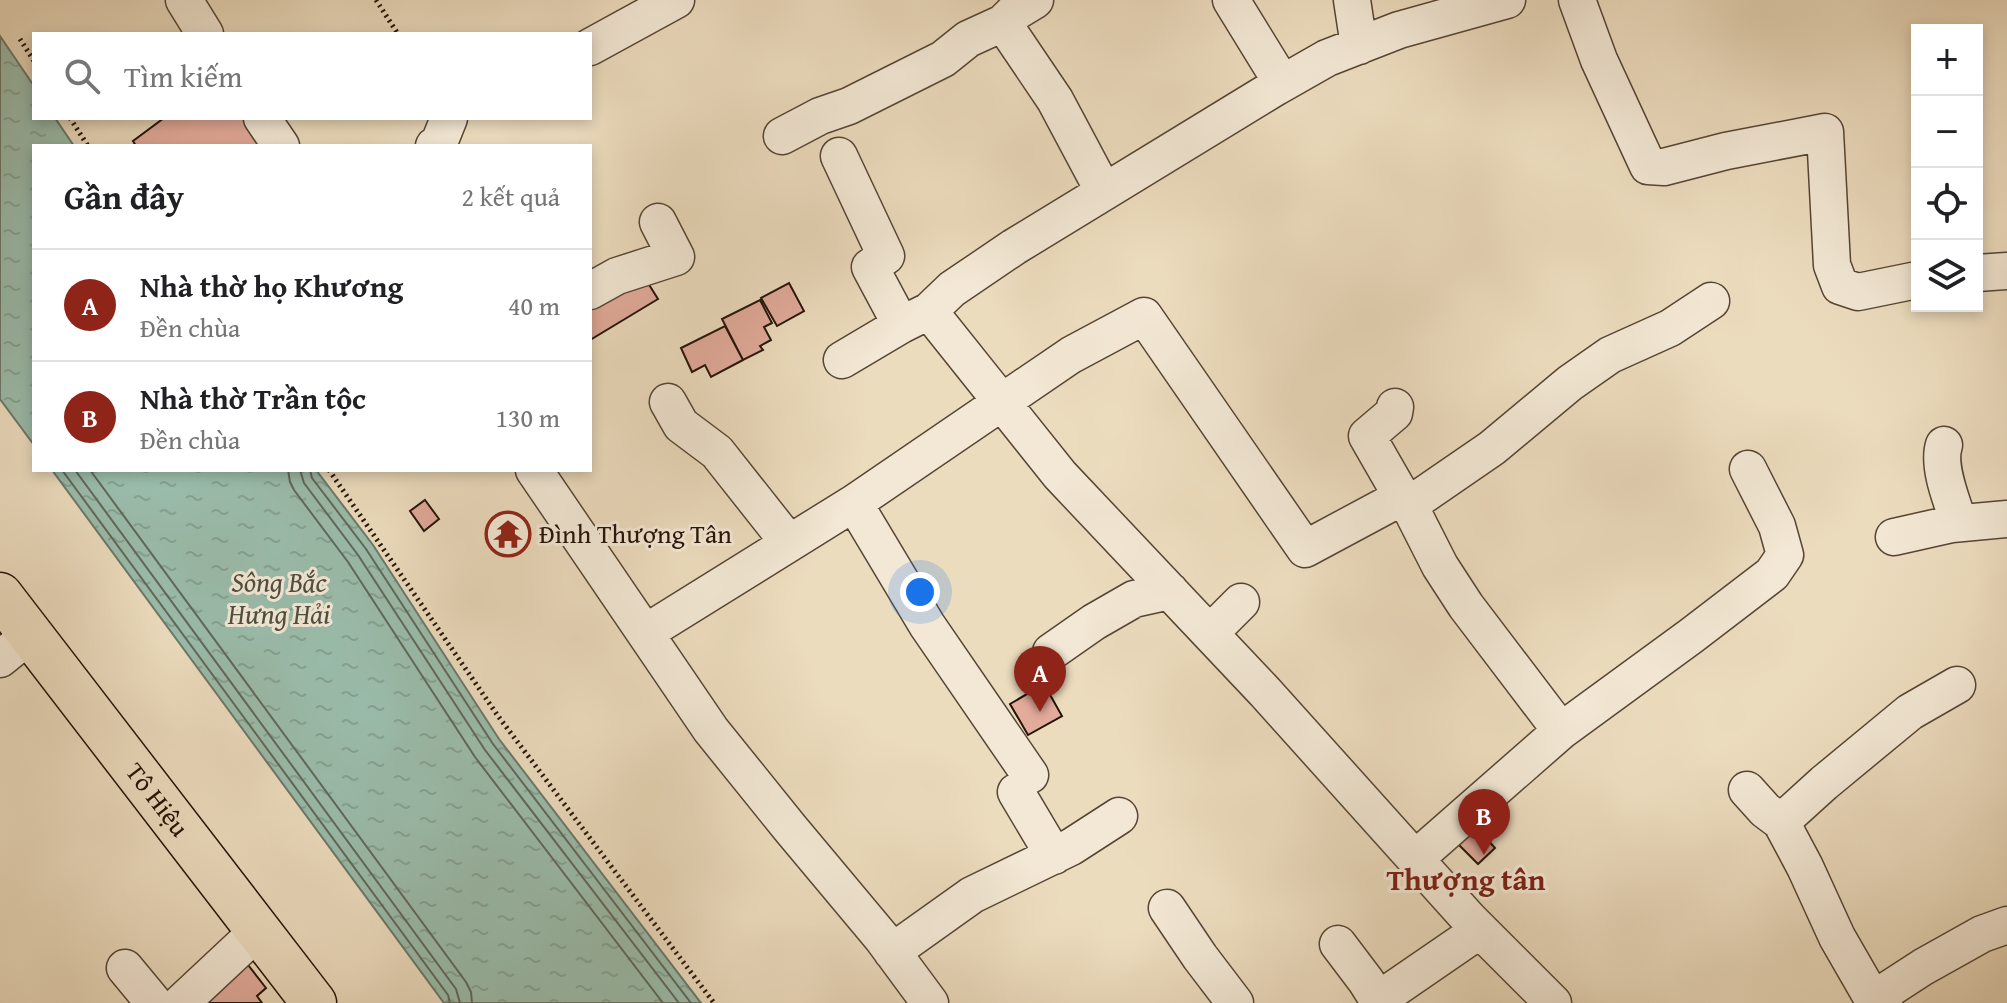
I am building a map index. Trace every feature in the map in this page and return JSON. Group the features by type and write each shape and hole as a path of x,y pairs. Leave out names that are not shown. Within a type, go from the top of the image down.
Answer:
{"main road":[{"name":"Tô Hiệu","path":"0,595 15,647 259,930 314,1003"}],"street":[{"path":"184,0 204,32"},
{"path":"592,46 676,0"},
{"path":"782,136 943,59 968,39 1003,23 1035,0"},
{"path":"1231,0 1282,83"},
{"path":"1352,0 1359,46"},
{"path":"842,360 915,318 1014,247 1327,58 1399,30 1507,0"},
{"path":"1577,0 1599,60 1648,166 1664,167 1726,151 1825,132 1832,265 1840,286 1858,292 1911,281"},
{"path":"1003,23 1055,100 1104,192"},
{"path":"263,120 280,144"},
{"path":"437,144 448,120"},
{"path":"839,156 886,256 870,267 915,318 1001,402 1060,475 1265,692 1376,795 1415,859 1553,1003"},
{"path":"592,290 617,276 676,257 658,222"},
{"path":"1983,273 2007,271"},
{"path":"645,633 854,503 1071,355 1144,316 1305,549 1406,501 1492,448 1570,383 1610,355 1670,328 1711,301"},
{"path":"668,402 681,425 717,452 789,543"},
{"path":"1395,407 1394,413 1367,436 1466,606 1561,731"},
{"path":"1944,445 1941,454 1959,523"},
{"path":"1415,859 1561,731 1772,574 1785,555 1777,526 1748,469"},
{"path":"535,472 711,730 930,1003"},
{"path":"854,503 1023,784 1054,856"},
{"path":"1894,537 1959,523 2007,519"},
{"path":"1051,652 1134,599 1170,591"},
{"path":"1210,633 1241,602"},
{"path":"1781,822 1910,712 1957,685"},
{"path":"1747,790 1781,822 1837,937 1875,1003"},
{"path":"892,952 972,895 1071,847 1119,816"},
{"path":"1167,908 1235,1003"},
{"path":"1881,1003 1889,989 1923,967 1982,934 2007,925"},
{"path":"181,1003 259,930"},
{"path":"1338,944 1378,1000 1480,930"},
{"path":"125,968 154,1003"}],"path":[{"path":"376,0 397,32"},
{"path":"20,39 32,58"},
{"path":"71,120 87,144"},
{"path":"330,472 498,716 714,1003"}],"water":[{"path":"0,36 32,83 32,120 56,120 73,144 32,144 32,442 0,399"},
{"name":"Sông Bắc Hưng Hải","path":"53,472 318,472 373,545 499,739 701,1003 444,1003"}],"building":[{"path":"161,120 252,120 270,144 135,144 133,141"},
{"path":"641,272 658,299 592,339 592,302"},
{"path":"789,283 804,311 777,326 761,298"},
{"path":"760,300 772,323 764,327 771,340 760,346 763,350 743,360 722,319"},
{"path":"725,326 743,360 711,377 705,365 692,372 681,348"},
{"path":"425,500 439,519 424,531 410,511"},
{"path":"1044,684 1062,716 1028,735 1010,704"},
{"path":"1476,827 1495,848 1478,864 1458,844"},
{"path":"245,961 266,988 257,996 262,1003 201,1003"}],"place":[{"name":"Đình Thượng Tân","path":"508,534"},
{"name":"Nhà thờ họ Khương","path":"1040,712"},
{"name":"Nhà thờ Trần tộc","path":"1484,855"}],"district":[{"name":"Thượng tân","path":"1466,880"}]}
